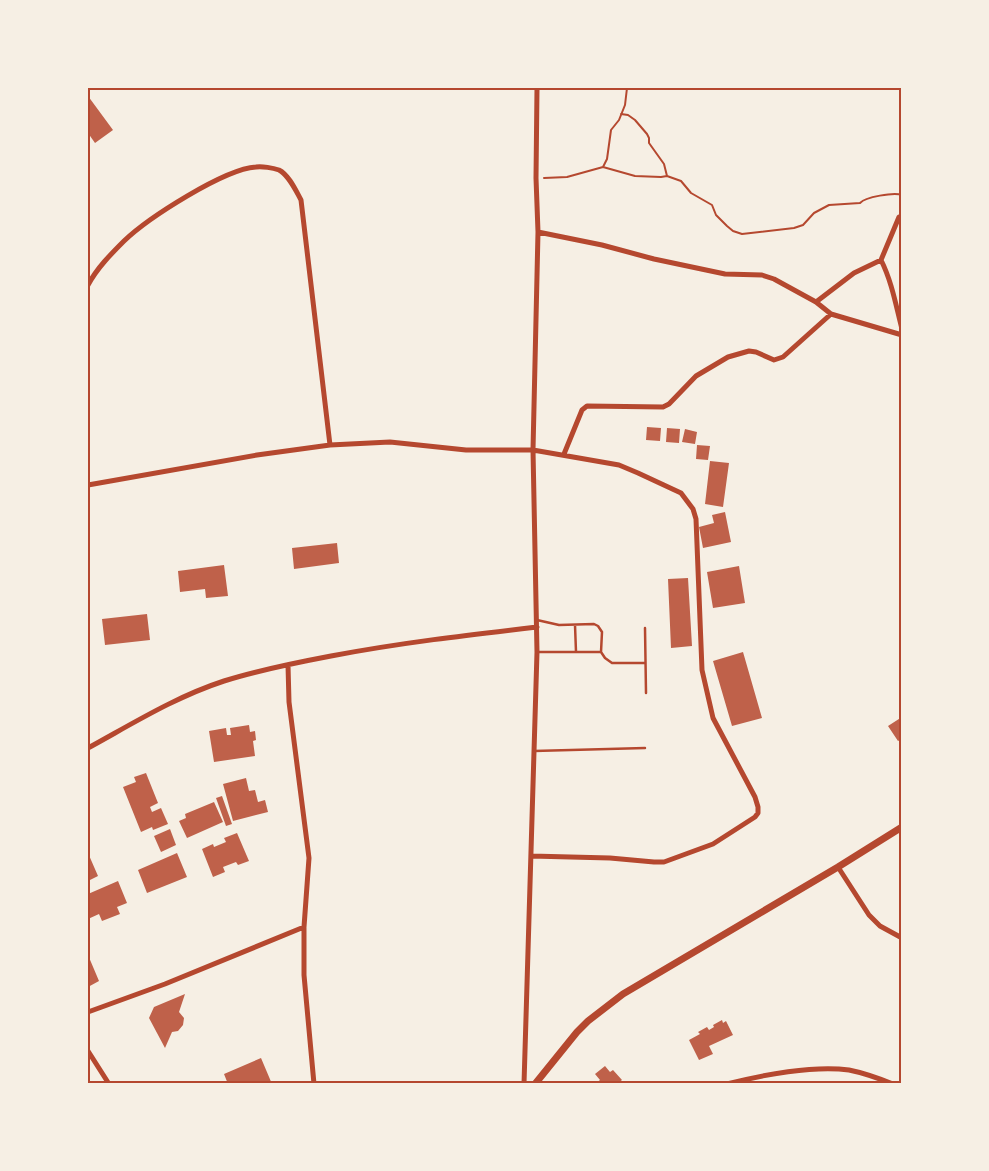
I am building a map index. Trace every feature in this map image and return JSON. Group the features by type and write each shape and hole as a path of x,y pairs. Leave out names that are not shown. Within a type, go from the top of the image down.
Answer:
{"street":[{"path":"524,1084 537,652 533,450 538,232 536,178 538,88"},
{"path":"88,284 94,273 125,240 169,207 230,173 257,166 280,170 294,185 301,200 330,445"},
{"path":"816,302 854,273 881,260 899,217"},
{"path":"538,232 724,274 762,275 774,279 816,302 831,314 902,335"},
{"path":"881,260 887,272 902,330"},
{"path":"564,454 582,410 587,406 663,407 669,404 696,376 728,357 756,352 774,360 783,358 831,314"},
{"path":"88,485 257,455 330,445 390,442 466,450 533,450 564,454 619,465 681,493 692,509 696,519 702,670 710,707 713,718 755,797 758,813 755,817 713,844 664,862 610,858 531,856"},
{"path":"88,748 161,708 193,693 265,669 437,638 537,628"},
{"path":"288,664 289,702 309,858 304,927 304,975 314,1084"},
{"path":"535,1084 577,1032 623,994 902,827"},
{"path":"838,867 869,915 880,926 902,938"},
{"path":"88,1012 165,984 304,927"},
{"path":"88,1051 109,1084"},
{"path":"727,1084 800,1071 827,1069 849,1070 893,1084"}],"lane":[{"path":"537,620 559,625 594,624 602,632 602,652 605,658 612,663 645,662"},
{"path":"575,625 576,652"},
{"path":"645,628 646,693"},
{"path":"537,652 602,652"},
{"path":"534,751 645,748"}],"path":[{"path":"603,167 607,159 611,130 621,114 627,96 627,88"},
{"path":"621,114 628,115 635,120 647,134 649,143 664,164 667,176"},
{"path":"536,178 567,177 603,167 622,174 635,176 667,176 681,181 691,193 712,205 716,215 727,226 733,231 742,234 803,225 814,214 829,205 860,203 863,199 902,195"}],"building":[{"path":"88,96 113,130 95,143 88,133"},
{"path":"647,427 661,428 660,441 646,440"},
{"path":"667,428 680,429 679,443 666,442"},
{"path":"685,429 697,432 695,444 682,442"},
{"path":"697,445 710,446 708,460 696,459"},
{"path":"710,461 729,463 723,507 705,504"},
{"path":"725,512 731,542 703,548 699,527 714,523 712,515"},
{"path":"337,543 339,563 294,569 292,548"},
{"path":"224,565 228,596 206,598 205,589 180,592 178,571"},
{"path":"739,566 745,603 713,608 707,572"},
{"path":"688,578 692,646 671,648 668,579"},
{"path":"147,614 150,640 105,645 102,619"},
{"path":"743,652 762,718 732,726 713,661"},
{"path":"902,717 902,739 898,741 888,726"},
{"path":"249,725 250,732 255,731 256,740 253,741 255,756 214,762 209,731 226,728 227,735 231,735 230,728"},
{"path":"146,773 158,803 150,807 152,812 161,808 168,824 153,830 152,827 141,832 123,787 136,782 134,777"},
{"path":"246,778 249,791 255,790 258,802 265,800 268,812 233,821 223,784"},
{"path":"222,796 232,824 226,826 216,798"},
{"path":"214,802 223,822 187,838 179,821 186,818 185,814"},
{"path":"170,829 176,845 161,852 154,836"},
{"path":"237,833 249,861 238,865 236,862 223,867 225,872 213,877 202,849 213,844 214,847 226,842 224,838"},
{"path":"88,853 98,876 88,881"},
{"path":"177,853 187,877 147,893 138,870"},
{"path":"118,881 127,903 117,907 120,914 102,921 99,914 88,919 88,894"},
{"path":"88,955 99,981 88,987"},
{"path":"185,994 179,1012 184,1018 183,1025 178,1031 172,1032 165,1048 149,1018 154,1007"},
{"path":"722,1020 723,1023 726,1021 733,1035 709,1046 713,1054 699,1060 689,1040 700,1034 698,1032 707,1027 709,1030 714,1027 713,1025"},
{"path":"261,1058 272,1084 228,1084 224,1074"},
{"path":"605,1066 610,1072 613,1070 622,1080 617,1084 595,1084 600,1080 595,1074"}]}
